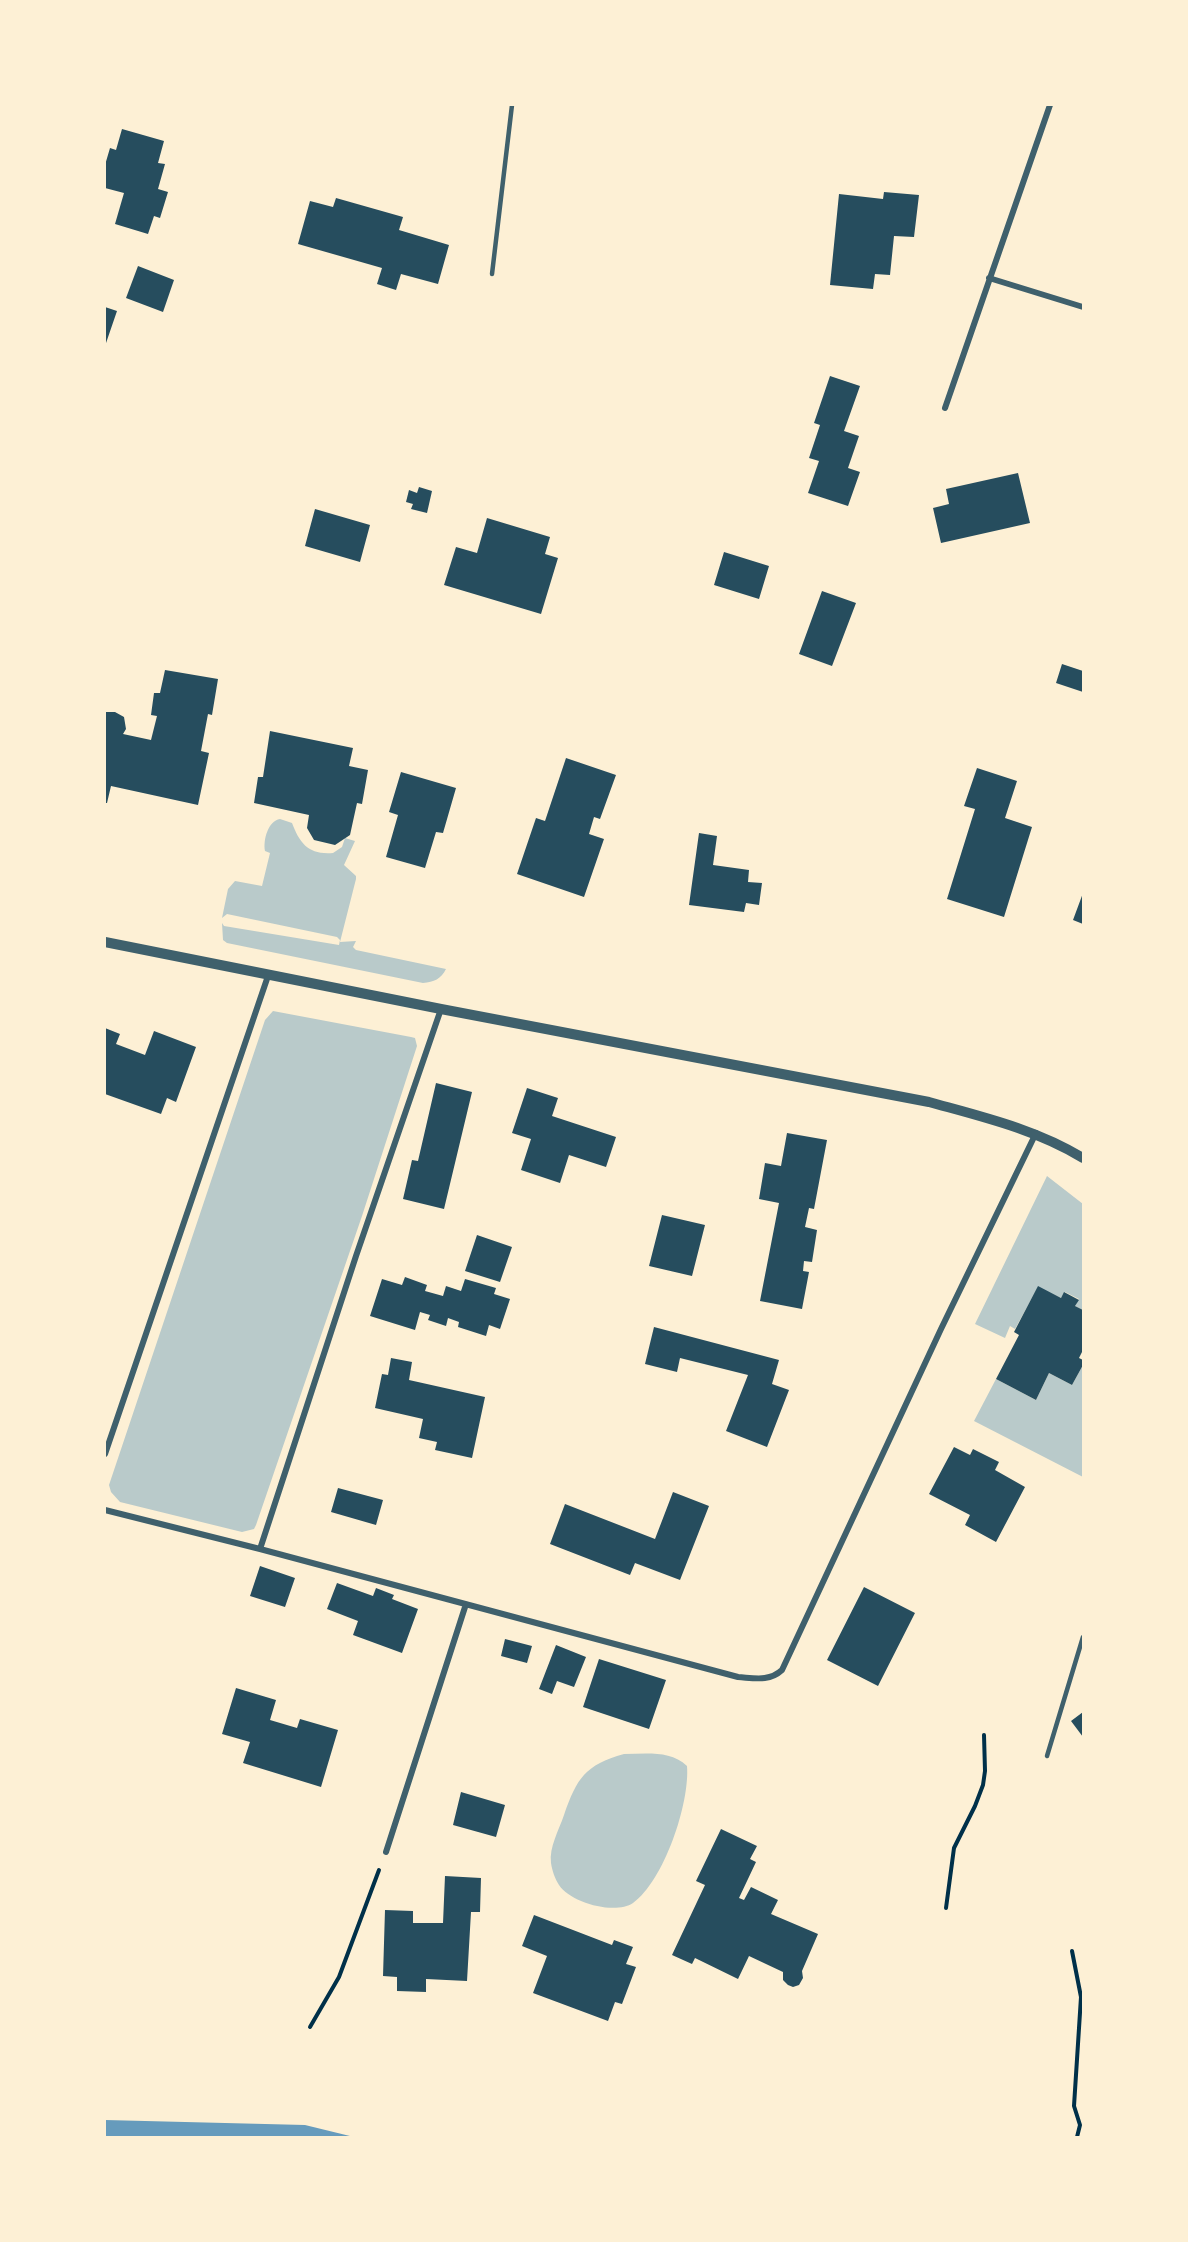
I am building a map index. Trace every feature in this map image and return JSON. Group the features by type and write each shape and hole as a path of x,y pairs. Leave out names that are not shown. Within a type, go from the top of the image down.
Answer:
{"street":[{"path":"945,408 1050,105"},
{"path":"989,278 1083,307"},
{"path":"105,942 269,973 441,1010 929,1102 1036,1133 1083,1158"},
{"path":"105,1454 269,973"},
{"path":"260,1549 356,1256 441,1010"},
{"path":"105,1510 260,1549 738,1677 775,1676 782,1670 941,1329 1036,1133"},
{"path":"386,1852 466,1604"}],"lane":[{"path":"492,274 512,105"},
{"path":"1047,1756 1083,1637"}],"path":[{"path":"946,1908 954,1848 983,1785 984,1735"},
{"path":"310,2027 339,1977 386,1852"},
{"path":"1072,1951 1081,1997 1074,2106 1080,2125 1077,2137"}],"shaded area":[{"path":"280,819 292,823 298,837 306,847 318,852 333,853 342,847 345,838 355,841 344,865 356,876 356,879 340,942 356,941 353,947 356,950 446,969 442,975 434,981 423,983 227,943 223,940 222,923 224,926 339,945 340,940 337,937 227,914 222,918 228,889 235,881 262,886 270,853 265,851 266,837 272,823"},
{"path":"273,1011 411,1037 415,1038 417,1046 362,1216 256,1525 254,1529 242,1532 120,1502 111,1492 109,1485 265,1020"},
{"path":"1047,1176 1083,1204 1083,1310 1075,1306 1079,1299 1065,1292 1061,1298 1038,1287 1015,1329 1010,1326 1005,1338 975,1324"},
{"path":"1083,1365 1083,1477 974,1421 996,1379 1036,1400 1049,1373 1072,1385"},
{"path":"624,1754 657,1754 673,1757 687,1766 687,1782 673,1840 655,1878 633,1903 616,1908 583,1902 565,1891 554,1874 551,1851 578,1782 591,1768"}],"water":[{"path":"105,2120 305,2125 354,2137 105,2137"}],"building":[{"path":"122,129 164,141 158,163 165,164 158,189 168,192 160,218 154,216 148,234 115,224 124,193 105,188 105,165 110,148 116,150"},
{"path":"884,192 919,195 914,237 894,236 890,275 875,274 873,289 830,285 839,194 883,199"},
{"path":"336,198 403,217 399,230 449,245 438,284 401,274 396,290 377,284 382,268 298,244 310,201 333,207"},
{"path":"138,266 174,280 163,312 126,298"},
{"path":"105,307 117,311 105,346"},
{"path":"830,376 860,386 844,431 859,436 848,468 860,472 848,506 808,493 819,461 809,458 820,425 814,423"},
{"path":"1018,473 1030,523 941,543 933,508 949,504 946,489"},
{"path":"419,487 432,491 427,513 411,509 413,504 406,502 409,490 417,493"},
{"path":"315,509 370,525 360,562 305,546"},
{"path":"487,518 550,537 545,554 558,558 541,614 444,585 456,547 477,553"},
{"path":"724,552 769,566 759,599 714,585"},
{"path":"822,591 856,603 832,666 799,654"},
{"path":"1062,664 1083,671 1083,692 1056,683"},
{"path":"165,670 218,679 212,715 208,714 201,751 209,753 198,805 111,786 107,803 105,803 105,712 115,712 124,717 126,729 123,734 151,740 157,716 151,715 154,693 160,693"},
{"path":"270,731 353,748 349,766 368,770 362,804 357,803 350,835 335,845 314,840 307,828 309,815 254,803 258,777 263,777"},
{"path":"566,758 616,775 600,819 594,817 589,834 604,839 584,897 517,874 536,818 545,821"},
{"path":"977,768 1017,781 1005,818 1032,827 1004,917 947,899 975,809 964,806"},
{"path":"401,772 456,788 443,833 436,832 425,868 386,857 398,815 389,812"},
{"path":"699,833 717,836 713,865 749,870 748,882 762,883 759,905 746,903 744,912 689,905"},
{"path":"1083,893 1083,924 1073,920"},
{"path":"105,1028 120,1034 116,1044 145,1055 154,1031 196,1047 176,1102 167,1098 161,1114 105,1094"},
{"path":"436,1083 472,1092 444,1209 403,1199 412,1160 418,1161"},
{"path":"527,1088 558,1098 552,1116 616,1137 606,1167 569,1155 560,1183 521,1170 531,1139 512,1133"},
{"path":"787,1133 827,1140 814,1209 809,1208 805,1227 817,1230 812,1262 804,1261 803,1271 809,1272 802,1309 760,1301 779,1203 759,1199 765,1163 781,1166"},
{"path":"662,1215 705,1225 692,1276 649,1266"},
{"path":"477,1235 512,1247 500,1282 465,1271"},
{"path":"405,1277 427,1285 425,1291 443,1296 446,1286 461,1291 465,1279 496,1288 494,1294 510,1299 500,1329 489,1325 486,1336 458,1327 459,1322 448,1318 446,1326 428,1320 430,1315 420,1312 415,1330 370,1316 382,1279 402,1285"},
{"path":"1038,1286 1061,1298 1064,1292 1079,1300 1075,1306 1083,1310 1083,1350 1079,1358 1083,1360 1083,1365 1072,1385 1049,1373 1036,1400 996,1379 1019,1335 1014,1332"},
{"path":"654,1327 779,1360 772,1384 789,1390 767,1447 726,1431 748,1375 680,1358 677,1372 645,1364"},
{"path":"391,1358 412,1362 409,1380 485,1397 472,1458 435,1450 437,1442 419,1438 423,1419 375,1408 382,1374 388,1375"},
{"path":"954,1447 970,1455 973,1449 999,1462 995,1470 1025,1487 996,1542 965,1525 970,1515 929,1494"},
{"path":"338,1488 383,1500 376,1525 331,1512"},
{"path":"673,1492 709,1506 680,1580 635,1563 630,1575 550,1544 565,1504 655,1539"},
{"path":"260,1566 295,1578 285,1607 250,1596"},
{"path":"337,1583 373,1596 376,1588 394,1595 392,1599 418,1609 402,1653 353,1635 358,1621 327,1609"},
{"path":"864,1587 915,1613 878,1686 827,1660"},
{"path":"505,1639 532,1646 527,1663 501,1656"},
{"path":"556,1645 586,1657 574,1687 557,1681 552,1694 539,1689"},
{"path":"599,1659 666,1680 649,1729 583,1707"},
{"path":"236,1688 276,1700 270,1720 297,1728 300,1719 338,1730 321,1787 243,1763 250,1742 222,1734"},
{"path":"1083,1712 1083,1737 1071,1721"},
{"path":"461,1792 505,1805 496,1837 453,1825"},
{"path":"721,1829 757,1846 750,1859 756,1862 739,1898 744,1900 751,1887 778,1900 771,1914 818,1934 802,1971 803,1978 799,1985 793,1987 788,1985 783,1980 783,1972 749,1956 738,1979 695,1958 692,1964 672,1955 705,1885 696,1881"},
{"path":"445,1876 481,1878 480,1912 471,1912 467,1981 426,1979 426,1992 397,1991 397,1977 383,1976 385,1910 413,1911 413,1923 443,1923"},
{"path":"534,1915 612,1945 614,1940 633,1947 626,1964 636,1967 622,2004 615,2002 608,2021 533,1993 547,1956 522,1946"}]}
